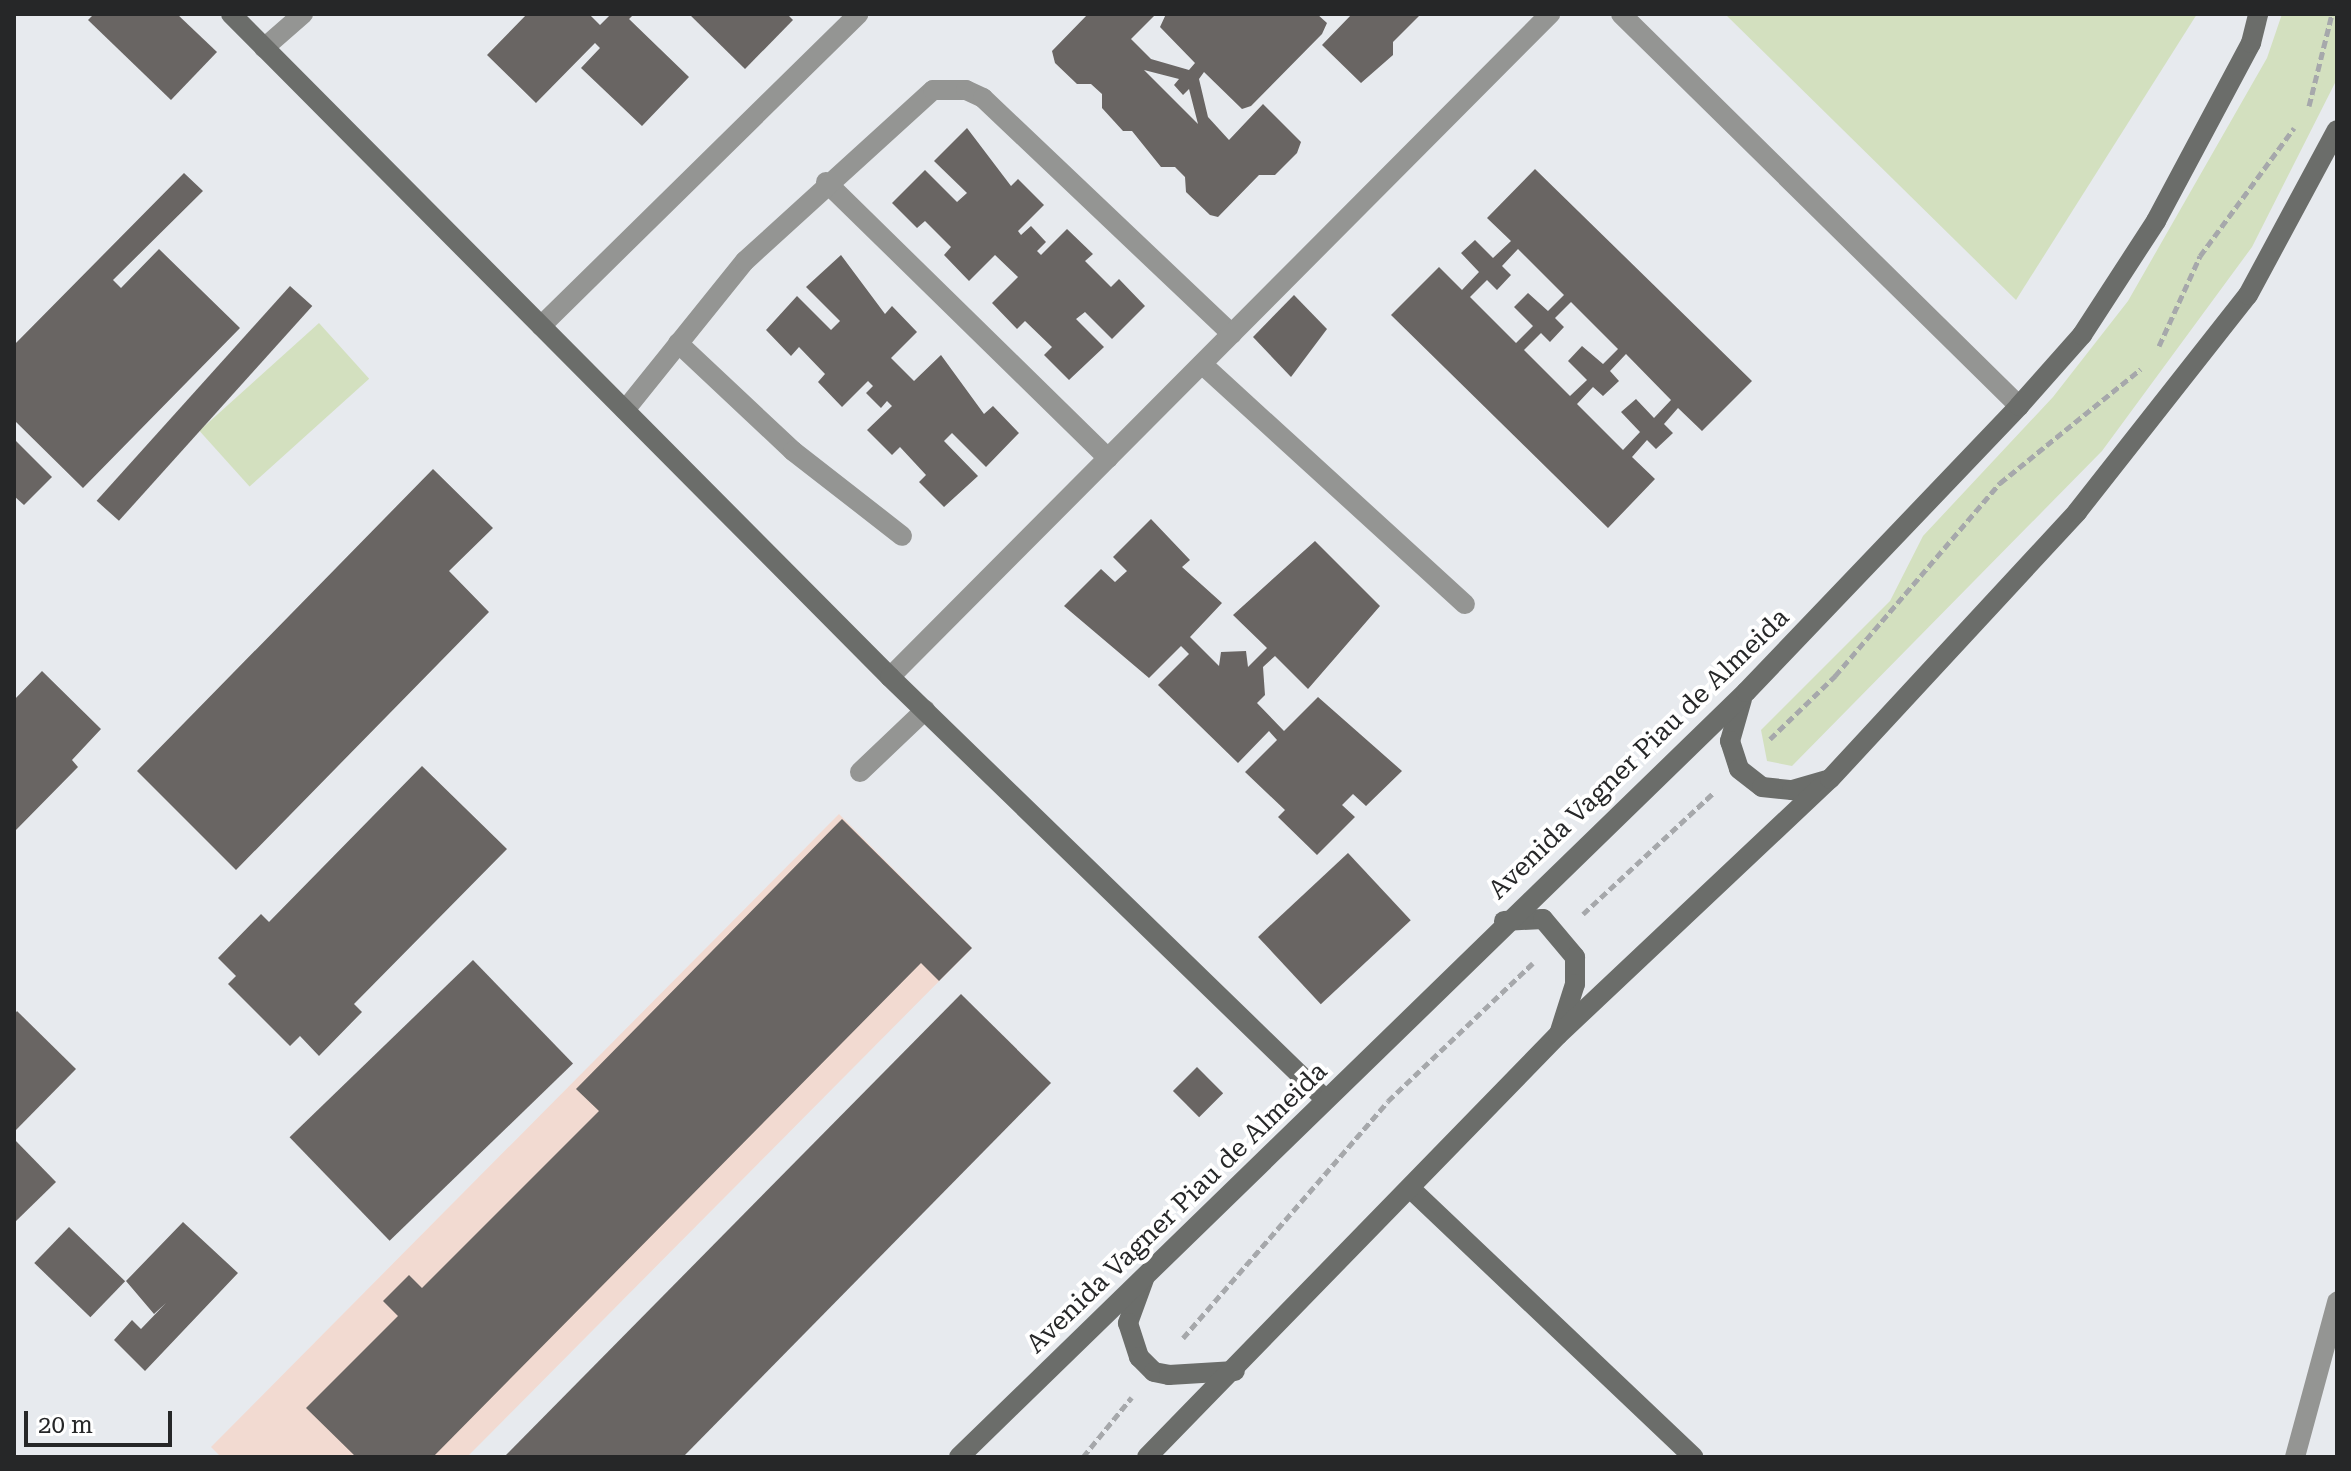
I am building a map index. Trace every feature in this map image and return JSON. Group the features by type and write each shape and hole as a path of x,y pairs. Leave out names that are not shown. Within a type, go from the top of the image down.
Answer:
{"main road":[{"path":"231,14 890,677 1326,1100"},
{"name":"Avenida Vagner Piau de Almeida","path":"959,1457 1151,1265 1326,1100 1504,921 1746,692 2019,406 2082,335 2156,221 2251,43 2258,14"},
{"path":"1147,1457 1412,1190 1558,1035 1830,779 2077,512 2239,308 2337,130"},
{"path":"1746,692 1730,741 1739,769 1762,787 1792,790 1830,779"},
{"path":"1504,921 1543,919 1575,957 1575,984 1558,1035"},
{"path":"1412,1190 1693,1457"},
{"path":"1151,1265 1128,1323 1139,1357 1154,1372 1169,1375 1235,1371"}],"street":[{"path":"264,48 303,14"},
{"path":"541,326 859,14"},
{"path":"890,677 1550,14"},
{"path":"1621,14 2019,406"},
{"path":"625,410 745,261 920,95 966,90 983,98 1232,334"},
{"path":"826,182 1108,458"},
{"path":"678,343 793,451 902,536"},
{"path":"1202,364 1465,604"},
{"path":"860,772 925,710"},
{"path":"2295,1457 2337,1302"}],"shaded area":[{"path":"839,814 972,948 467,1457 221,1457 211,1447"}],"green space":[{"path":"1725,14 2197,14 2016,300"},
{"path":"2282,14 2337,14 2337,79 2252,247 2102,451 1792,766 1767,761 1761,730 1890,601 1923,536 2053,397 2128,301 2267,58"},
{"path":"319,323 369,379 250,486 199,431"}],"building":[{"path":"94,14 177,14 217,52 171,100 88,20"},
{"path":"527,14 589,14 600,25 611,14 634,14 629,19 689,77 642,126 581,68 600,48 595,43 536,103 487,55"},
{"path":"689,14 787,14 793,20 745,69"},
{"path":"1088,14 1156,14 1131,39 1151,59 1189,70 1195,63 1160,27 1166,14 1317,14 1327,23 1322,34 1251,106 1242,109 1204,72 1199,79 1208,117 1229,140 1263,104 1301,142 1297,153 1275,175 1259,175 1218,217 1210,215 1186,192 1185,177 1175,167 1161,167 1132,131 1123,131 1102,108 1102,94 1091,84 1077,84 1055,63 1052,51","holes":["1144,70 1179,79 1174,85 1183,95 1189,89 1198,124"]},
{"path":"1352,14 1421,14 1393,42 1393,55 1361,83 1322,45"},
{"path":"967,128 1011,186 1018,179 1044,205 1018,231 1021,235 1031,226 1046,242 1037,251 1041,255 1067,229 1093,254 1085,261 1111,287 1119,279 1145,306 1112,339 1085,312 1076,319 1104,347 1069,380 1044,355 1052,347 1025,321 1017,329 992,303 1018,277 995,255 969,281 944,255 951,247 925,221 917,228 892,203 925,170 957,202 967,193 934,161"},
{"path":"1535,169 1752,381 1702,431 1678,408 1664,424 1673,433 1656,449 1647,440 1632,457 1655,479 1608,528 1391,315 1439,267 1462,290 1479,272 1461,253 1475,240 1493,258 1511,241 1487,218","holes":["1518,249 1564,295 1548,311 1528,293 1514,307 1533,326 1516,343 1470,297 1487,280 1497,290 1511,275 1502,266","1571,302 1618,349 1603,364 1582,346 1568,361 1587,380 1570,396 1524,350 1541,333 1550,342 1564,327 1555,318","1626,354 1671,400 1654,418 1636,399 1621,412 1640,432 1623,450 1577,404 1593,387 1603,396 1619,381 1610,371"]},
{"path":"184,173 203,191 113,280 121,288 159,249 240,328 83,488 14,420 14,345"},
{"path":"841,255 885,314 892,306 917,332 891,358 914,381 941,355 984,414 993,406 1019,433 986,467 952,433 944,441 978,476 944,507 919,482 926,475 900,447 892,455 867,430 892,406 887,401 881,408 866,393 873,386 868,381 842,407 818,382 825,374 799,347 791,356 766,330 797,296 831,330 840,321 806,287"},
{"path":"290,286 312,306 119,521 97,501"},
{"path":"1294,295 1327,329 1291,377 1253,337"},
{"path":"14,439 52,477 24,505 14,496"},
{"path":"433,469 493,528 449,571 489,612 236,870 137,771"},
{"path":"1151,519 1190,560 1182,567 1222,603 1190,637 1219,666 1221,652 1246,651 1248,667 1267,648 1233,615 1315,541 1380,606 1308,689 1275,656 1263,667 1265,695 1257,703 1284,731 1318,697 1402,771 1366,806 1353,794 1342,805 1355,817 1317,855 1278,817 1285,810 1245,772 1277,740 1269,731 1238,763 1158,685 1189,654 1181,646 1149,678 1064,606 1101,569 1115,582 1127,571 1113,557"},
{"path":"42,671 101,729 72,760 78,767 14,832 14,700"},
{"path":"422,766 507,849 354,1004 362,1012 319,1056 300,1036 290,1046 228,984 236,976 218,958 261,914 269,922"},
{"path":"842,819 972,948 939,981 921,963 433,1457 356,1457 306,1408 398,1316 383,1301 409,1275 422,1288 599,1111 576,1089"},
{"path":"1348,853 1411,920 1321,1004 1258,937"},
{"path":"473,960 573,1064 390,1241 290,1137"},
{"path":"961,994 1051,1083 683,1457 504,1457"},
{"path":"17,1011 76,1069 14,1132 14,1015"},
{"path":"1197,1067 1223,1093 1199,1117 1173,1091"},
{"path":"14,1139 56,1182 14,1223"},
{"path":"183,1222 238,1273 145,1371 114,1340 132,1320 141,1329 166,1303 154,1314 126,1281"},
{"path":"69,1227 125,1281 90,1317 34,1263"}]}
